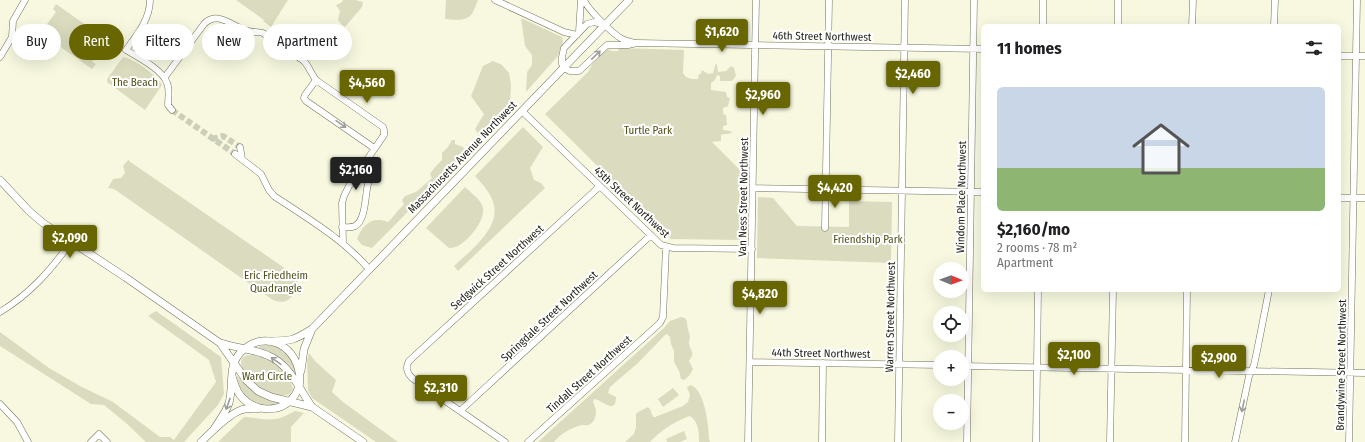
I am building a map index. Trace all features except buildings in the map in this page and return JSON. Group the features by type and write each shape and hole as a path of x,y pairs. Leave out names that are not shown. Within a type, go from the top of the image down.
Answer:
{"main road":[{"name":"Massachusetts Avenue Northwest","path":"243,350 254,343 296,339 312,329 629,0"},
{"path":"0,180 36,217 220,343 243,350 264,354 276,360 288,370 312,407"},
{"name":"Massachusetts Avenue Northwest","path":"299,388 303,352 312,329"},
{"path":"268,341 284,347 292,354 297,362 301,379"},
{"path":"220,343 246,380 258,391 271,397 312,407 363,442"},
{"path":"214,429 229,403 234,363 238,355 243,350"},
{"path":"232,376 237,390 243,398 250,404 262,409"},
{"path":"201,442 214,429 241,410 278,408 289,401 299,388"}],"street":[{"path":"2,54 12,37 13,21 25,0"},
{"path":"150,0 148,16 126,50 149,65 165,78 168,83 168,105 172,110"},
{"path":"495,0 564,32 578,33"},
{"path":"578,33 581,0"},
{"path":"584,0 590,10 616,36 623,40 637,43"},
{"name":"Van Ness Street Northwest","path":"748,442 756,0"},
{"path":"825,228 830,0"},
{"name":"Warren Street Northwest","path":"898,442 905,0"},
{"name":"Windom Place Northwest","path":"966,350 971,191 974,0"},
{"path":"1043,0 1043,24"},
{"path":"1118,0 1118,24"},
{"path":"1192,24 1193,0"},
{"path":"1274,24 1275,0"},
{"name":"Brandywine Street Northwest","path":"1349,442 1357,0"},
{"path":"165,78 207,20 218,18 252,33 264,33 304,61 316,80 383,127 384,135 349,186 344,196 342,203 343,244"},
{"path":"605,25 592,22 578,33 563,51 562,64 564,68 572,71 580,70 606,45 628,45 637,43"},
{"path":"564,32 568,44"},
{"name":"46th Street Northwest","path":"637,43 981,49"},
{"path":"1341,56 1365,56"},
{"path":"316,80 305,95 304,98 306,101 374,148"},
{"name":"45th Street Northwest","path":"522,111 658,242 666,247 752,250"},
{"path":"240,147 242,159"},
{"path":"235,154 261,174 269,190 274,196 343,244 363,261 369,269"},
{"path":"342,228 354,227 361,219 364,213 368,184"},
{"name":"Sedgwick Street Northwest","path":"460,411 412,378 408,374 408,363 600,186"},
{"path":"753,188 981,192"},
{"path":"1341,198 1365,198"},
{"name":"Springdale Street Northwest","path":"460,411 651,235"},
{"path":"0,312 38,283 71,242"},
{"name":"Tindall Street Northwest","path":"528,442 662,320 666,247"},
{"path":"1036,442 1038,292"},
{"path":"1110,442 1113,292"},
{"path":"1185,442 1187,292"},
{"path":"1235,442 1249,376 1258,351 1269,292"},
{"name":"44th Street Northwest","path":"750,362 933,365"},
{"path":"822,442 823,363"},
{"path":"969,366 1365,373"},
{"name":"Windom Place Northwest","path":"966,386 967,442"},
{"path":"0,404 17,422 28,442"},
{"path":"460,411 505,442"},
{"path":"91,442 99,434 107,442"}],"green space":[{"path":"236,0 288,0 273,24 267,24 263,21 264,20"},
{"path":"343,0 363,2 362,7 348,24 341,24 338,20 340,11 336,5 341,3"},
{"path":"446,0 478,0 471,15 465,19 457,20 445,18"},
{"path":"56,4 84,24 69,24 69,53 61,47 61,24 47,24 56,12 53,9"},
{"path":"521,18 562,37 563,41 558,56 526,92 527,72 532,65 532,55 525,46"},
{"name":"Turtle Park","path":"619,48 684,50 683,73 687,78 691,79 698,79 702,70 708,74 713,73 716,63 718,72 726,71 731,66 734,68 736,76 732,81 720,81 720,76 717,75 715,80 711,83 711,90 726,92 727,97 730,98 728,106 723,108 723,114 726,115 727,125 723,126 723,130 732,132 721,135 721,141 712,142 745,175 743,240 671,239 545,114 588,72 593,63 607,49 618,51"},
{"name":"The Beach","path":"124,57 145,68 156,77 162,85 145,110 107,82 107,79 121,60 124,60"},
{"path":"79,60 93,60 92,62 96,64 92,69"},
{"path":"493,61 502,65 509,73 511,85 510,106 481,138 475,129 484,114 471,96 483,66"},
{"path":"523,127 543,147 530,168 534,180 541,183 545,188 458,271 454,266 483,238 493,220 495,211 492,198 486,188 475,176"},
{"path":"452,140 455,140 455,144 463,147 465,150 464,155 372,248 362,245 357,239 365,225 377,220 388,222 404,205 402,200 405,196 416,192 432,178 430,174 442,160 442,153"},
{"name":"Eric Friedheim Quadrangle","path":"129,159 129,161 296,276 298,280 291,298 284,302 273,300 114,189 108,188 113,179 121,178 125,173 123,166"},
{"path":"465,187 476,196 482,205 483,213 479,224 471,235 458,246 449,248 426,228"},
{"name":"Friendship Park","path":"758,197 773,198 797,226 849,227 849,201 892,202 891,263 757,258"},
{"path":"156,311 221,357 224,394 218,405 184,442 146,442 104,405 91,404 0,346 0,332 49,368 80,386 113,402 160,437 170,437 174,440 216,382 209,360 148,316"},
{"path":"681,317 685,318 687,321 690,337 689,343 692,355 689,361 693,369 689,376 684,380 681,379 674,362 674,351 670,337 667,334 639,362 610,387 608,393 616,397 614,405 611,406 594,399 593,402 596,415 594,421 587,425 570,429 554,442 538,442 670,321"},
{"name":"Ward Circle","path":"266,345 273,346 287,353 297,373 295,374 254,348"},
{"path":"309,353 315,361 336,380 332,392 343,402 398,442 376,442 312,398 308,390 307,360"},
{"name":"Ward Circle","path":"247,355 269,360 282,369 287,375 293,389 290,394 274,394 265,391 250,380 244,373 241,365 242,358"},
{"name":"Ward Circle","path":"237,376 259,395 279,403 265,405 250,400 240,390 237,384"},
{"path":"691,385 698,391 703,402 710,442 699,442 699,431 697,424 690,416 668,427 650,442 625,442 634,434 636,427 636,414 638,412 648,407 653,417 655,417 683,406 688,402 690,395 687,387"},
{"path":"673,388 679,395 663,407 658,399"},
{"path":"295,411 304,413 291,427 291,442 218,442 244,417 273,419 283,417"},
{"path":"684,431 687,439 680,442 667,442 666,439"}],"tunnel":[{"path":"172,110 235,154"},
{"path":"212,139 223,136 240,147"}]}
